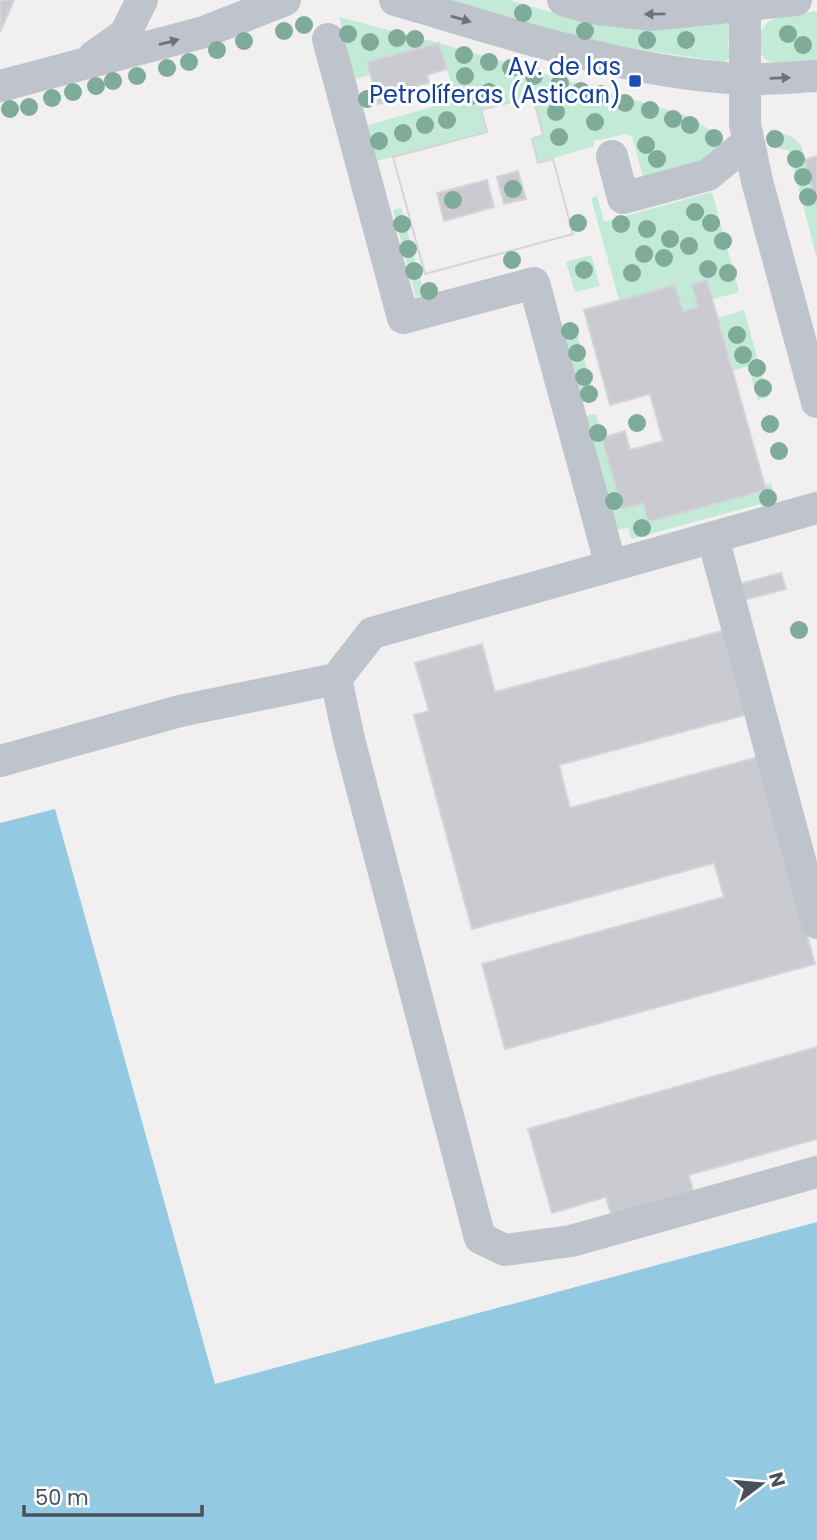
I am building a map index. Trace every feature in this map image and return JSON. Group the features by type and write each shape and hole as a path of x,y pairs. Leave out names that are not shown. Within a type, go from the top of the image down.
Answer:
{"street":[{"path":"79,66 125,34 142,0"},
{"path":"0,86 204,32 285,0"},
{"path":"396,0 572,51 662,70 744,79 817,76"},
{"path":"563,0 591,8 652,15 796,0"},
{"path":"745,6 744,79 747,133 757,181 817,402"},
{"path":"328,38 403,318 534,283 611,566"},
{"path":"690,73 715,92 747,133"},
{"path":"708,175 747,133"},
{"path":"612,156 623,198 708,175 757,181"},
{"path":"0,761 180,711 336,678 372,633 817,508"},
{"path":"713,538 817,923"},
{"path":"336,678 349,738 481,1238 505,1250 570,1241 817,1172"}],"green space":[{"path":"449,0 509,0 589,23 727,23 730,27 728,45 731,57 724,62 609,45"},
{"path":"817,11 817,64 780,64 764,58 760,51 759,37 767,23 783,15"},
{"path":"339,17 439,43 367,63 370,75 355,79"},
{"path":"439,43 685,115 722,137 708,162 644,180 632,137 626,134 594,141 594,146 538,163 532,139 543,135 532,96 482,109 487,132 377,161 368,125 456,100"},
{"path":"770,129 792,137 801,145 817,207 817,259 789,151 769,145"},
{"path":"712,192 739,292 713,299 707,280 692,284 698,307 683,311 675,285 619,300 591,198 597,196 604,222"},
{"path":"401,208 422,285 435,282 438,291 416,297 393,210"},
{"path":"591,255 600,286 575,292 566,262"},
{"path":"744,310 768,397 758,400 748,366 732,371 718,318"},
{"path":"574,322 595,399 582,402 562,326"},
{"path":"596,414 622,509 643,503 648,522 765,490 764,485 771,483 775,500 631,539 628,527 617,530 586,416"}],"water":[{"path":"55,809 215,1384 817,1222 817,1540 0,1540 0,823"}],"building":[{"path":"0,0 14,0 0,32"},
{"path":"439,43 447,69 427,75 429,83 418,85 420,93 378,104 367,62"},
{"path":"533,96 543,135 532,139 538,163 553,159 573,234 425,274 393,157 487,132 481,110","holes":["518,171 526,199 504,204 497,177","487,180 494,207 444,221 437,193"]},
{"path":"533,96 543,135 532,139 538,163 553,159 573,234 425,274 393,157 487,132 481,110"},
{"path":"817,156 817,207 804,160"},
{"path":"707,280 766,490 648,522 643,503 622,509 602,438 625,431 630,450 663,441 650,394 610,405 584,310 675,285 683,311 698,307 692,284"},
{"path":"781,573 786,589 744,600 739,584"},
{"path":"722,631 745,715 559,765 570,808 758,757 815,964 505,1049 482,964 724,897 714,863 472,929 414,715 429,711 415,663 482,644 495,692"},
{"path":"817,1047 817,1139 689,1175 693,1191 611,1214 606,1197 552,1213 528,1129"}],"place":[{"name":"Av. de las Petrolíferas (Astican)","path":"635,81"}]}
